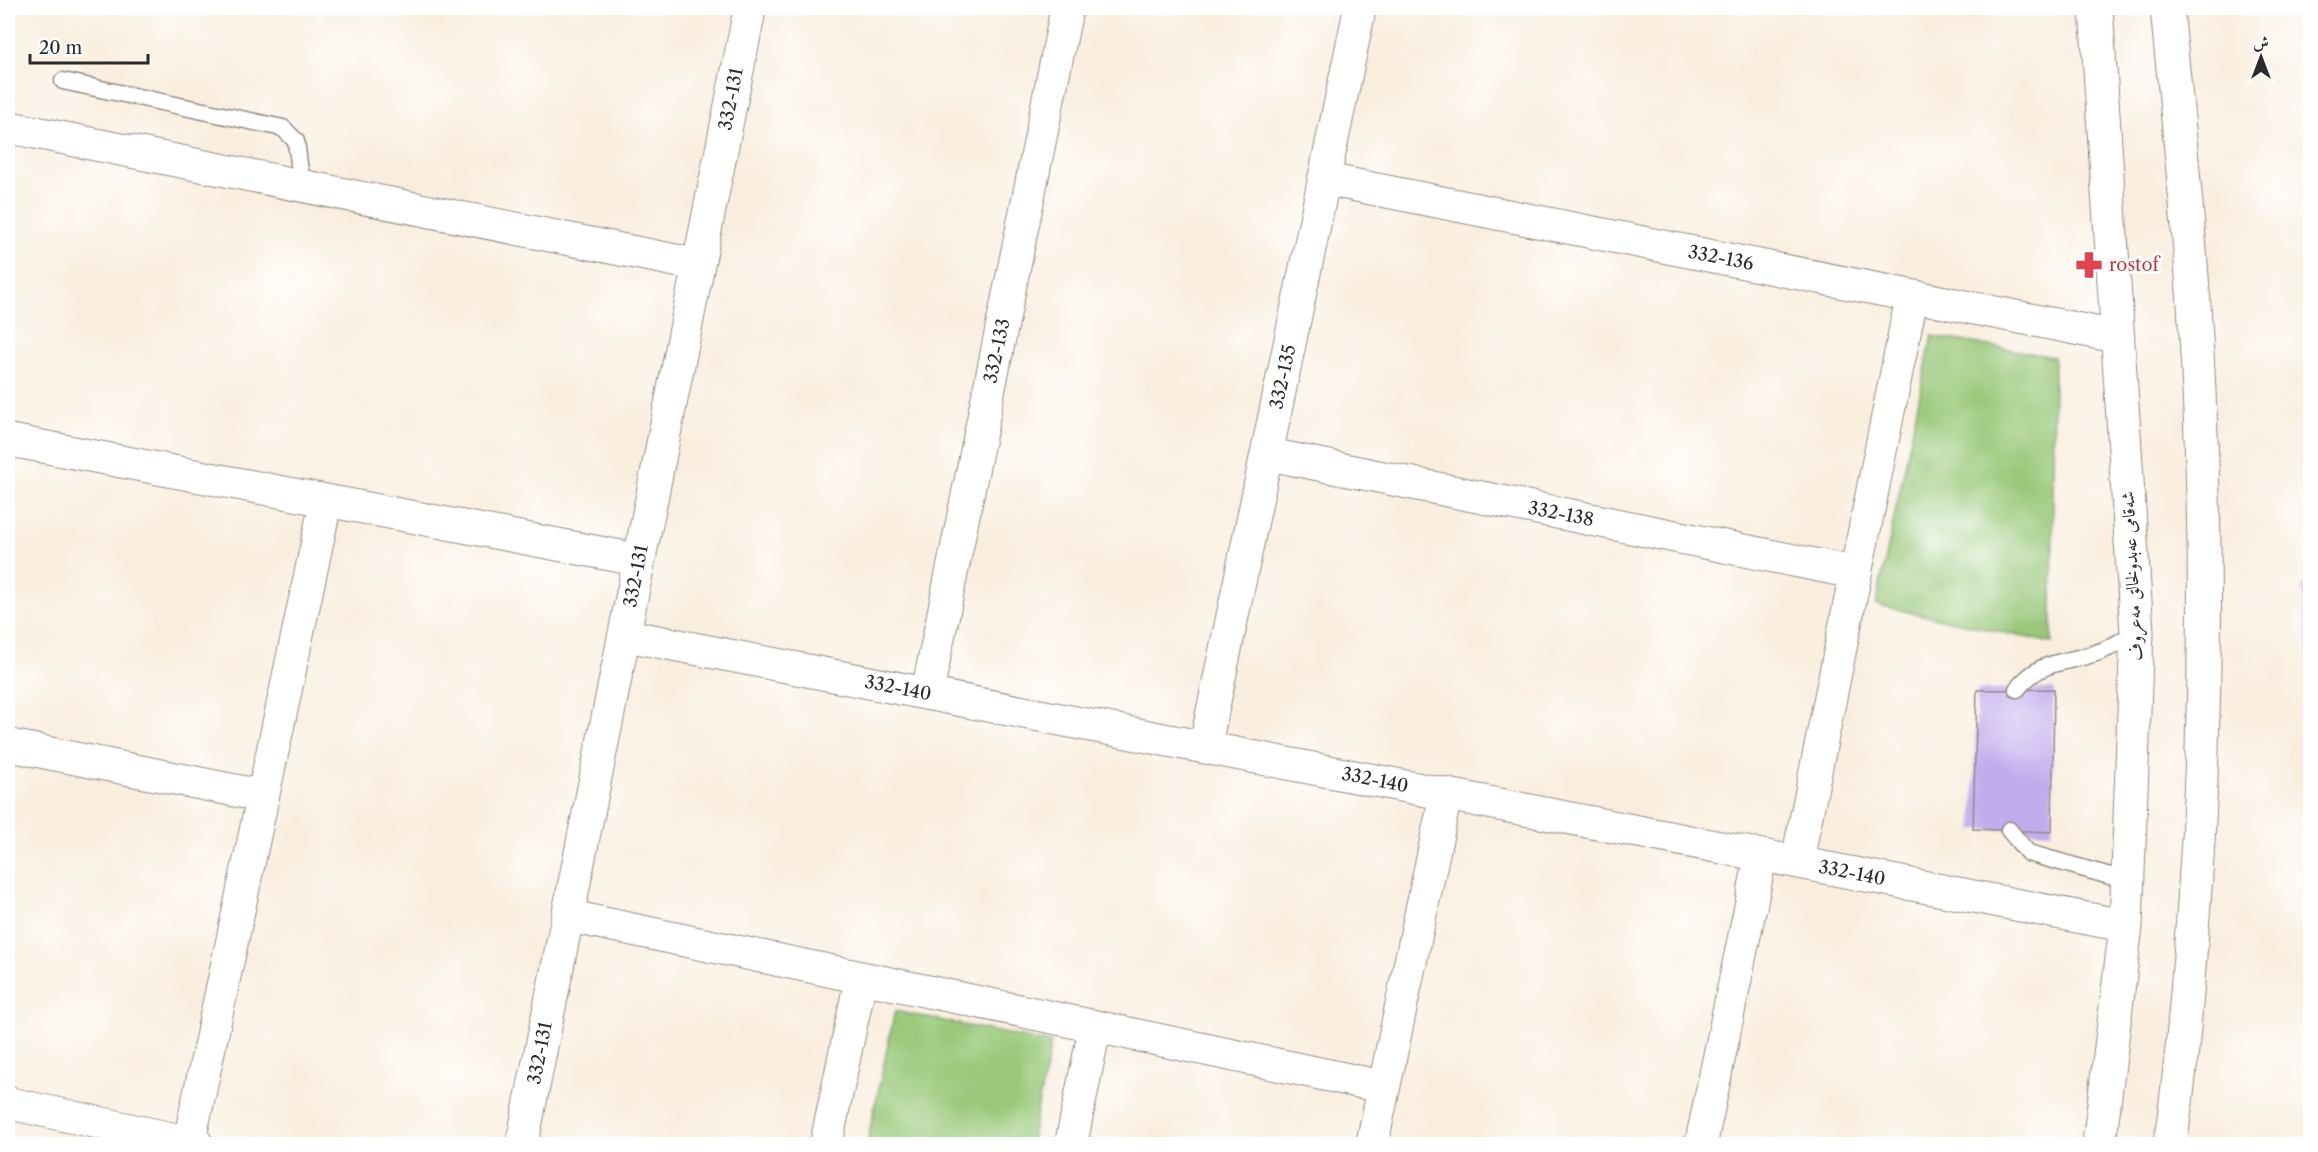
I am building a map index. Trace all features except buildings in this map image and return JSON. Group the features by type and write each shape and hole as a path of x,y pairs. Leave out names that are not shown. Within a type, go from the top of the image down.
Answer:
{"main road":[{"name":"شەقامی عەبدولخالق مەعروف","path":"2096,8 2138,632 2126,926 2099,1144"},
{"path":"2167,8 2195,318 2202,449 2205,580 2204,711 2198,842 2188,986 2170,1144"}],"street":[{"name":"332-131","path":"522,1144 750,8"},
{"name":"332-133","path":"927,694 1067,8"},
{"name":"332-135","path":"1204,747 1360,8"},
{"path":"8,127 698,265"},
{"name":"332-136","path":"1324,179 2118,338"},
{"path":"1797,862 1912,296"},
{"path":"8,440 639,560"},
{"name":"332-138","path":"1266,454 1856,573"},
{"path":"8,1103 193,1144 263,796 326,501"},
{"name":"332-140","path":"624,635 2126,926"},
{"path":"8,745 263,796"},
{"path":"1372,1144 1446,794"},
{"path":"1701,1144 1761,856"},
{"path":"568,916 1384,1087"},
{"path":"826,1144 861,978"},
{"path":"1071,1144 1095,1027"}],"lane":[{"path":"63,81 283,128 296,141 302,186"},
{"path":"2017,689 2026,678 2053,662 2097,653 2138,632"},
{"path":"2009,830 2028,853 2128,881"}],"green space":[{"path":"1932,336 2054,357 2052,643 1876,605"},
{"path":"895,1011 1051,1043 1030,1144 867,1144"}],"place":[{"name":"rostof","path":"2089,265"}]}
